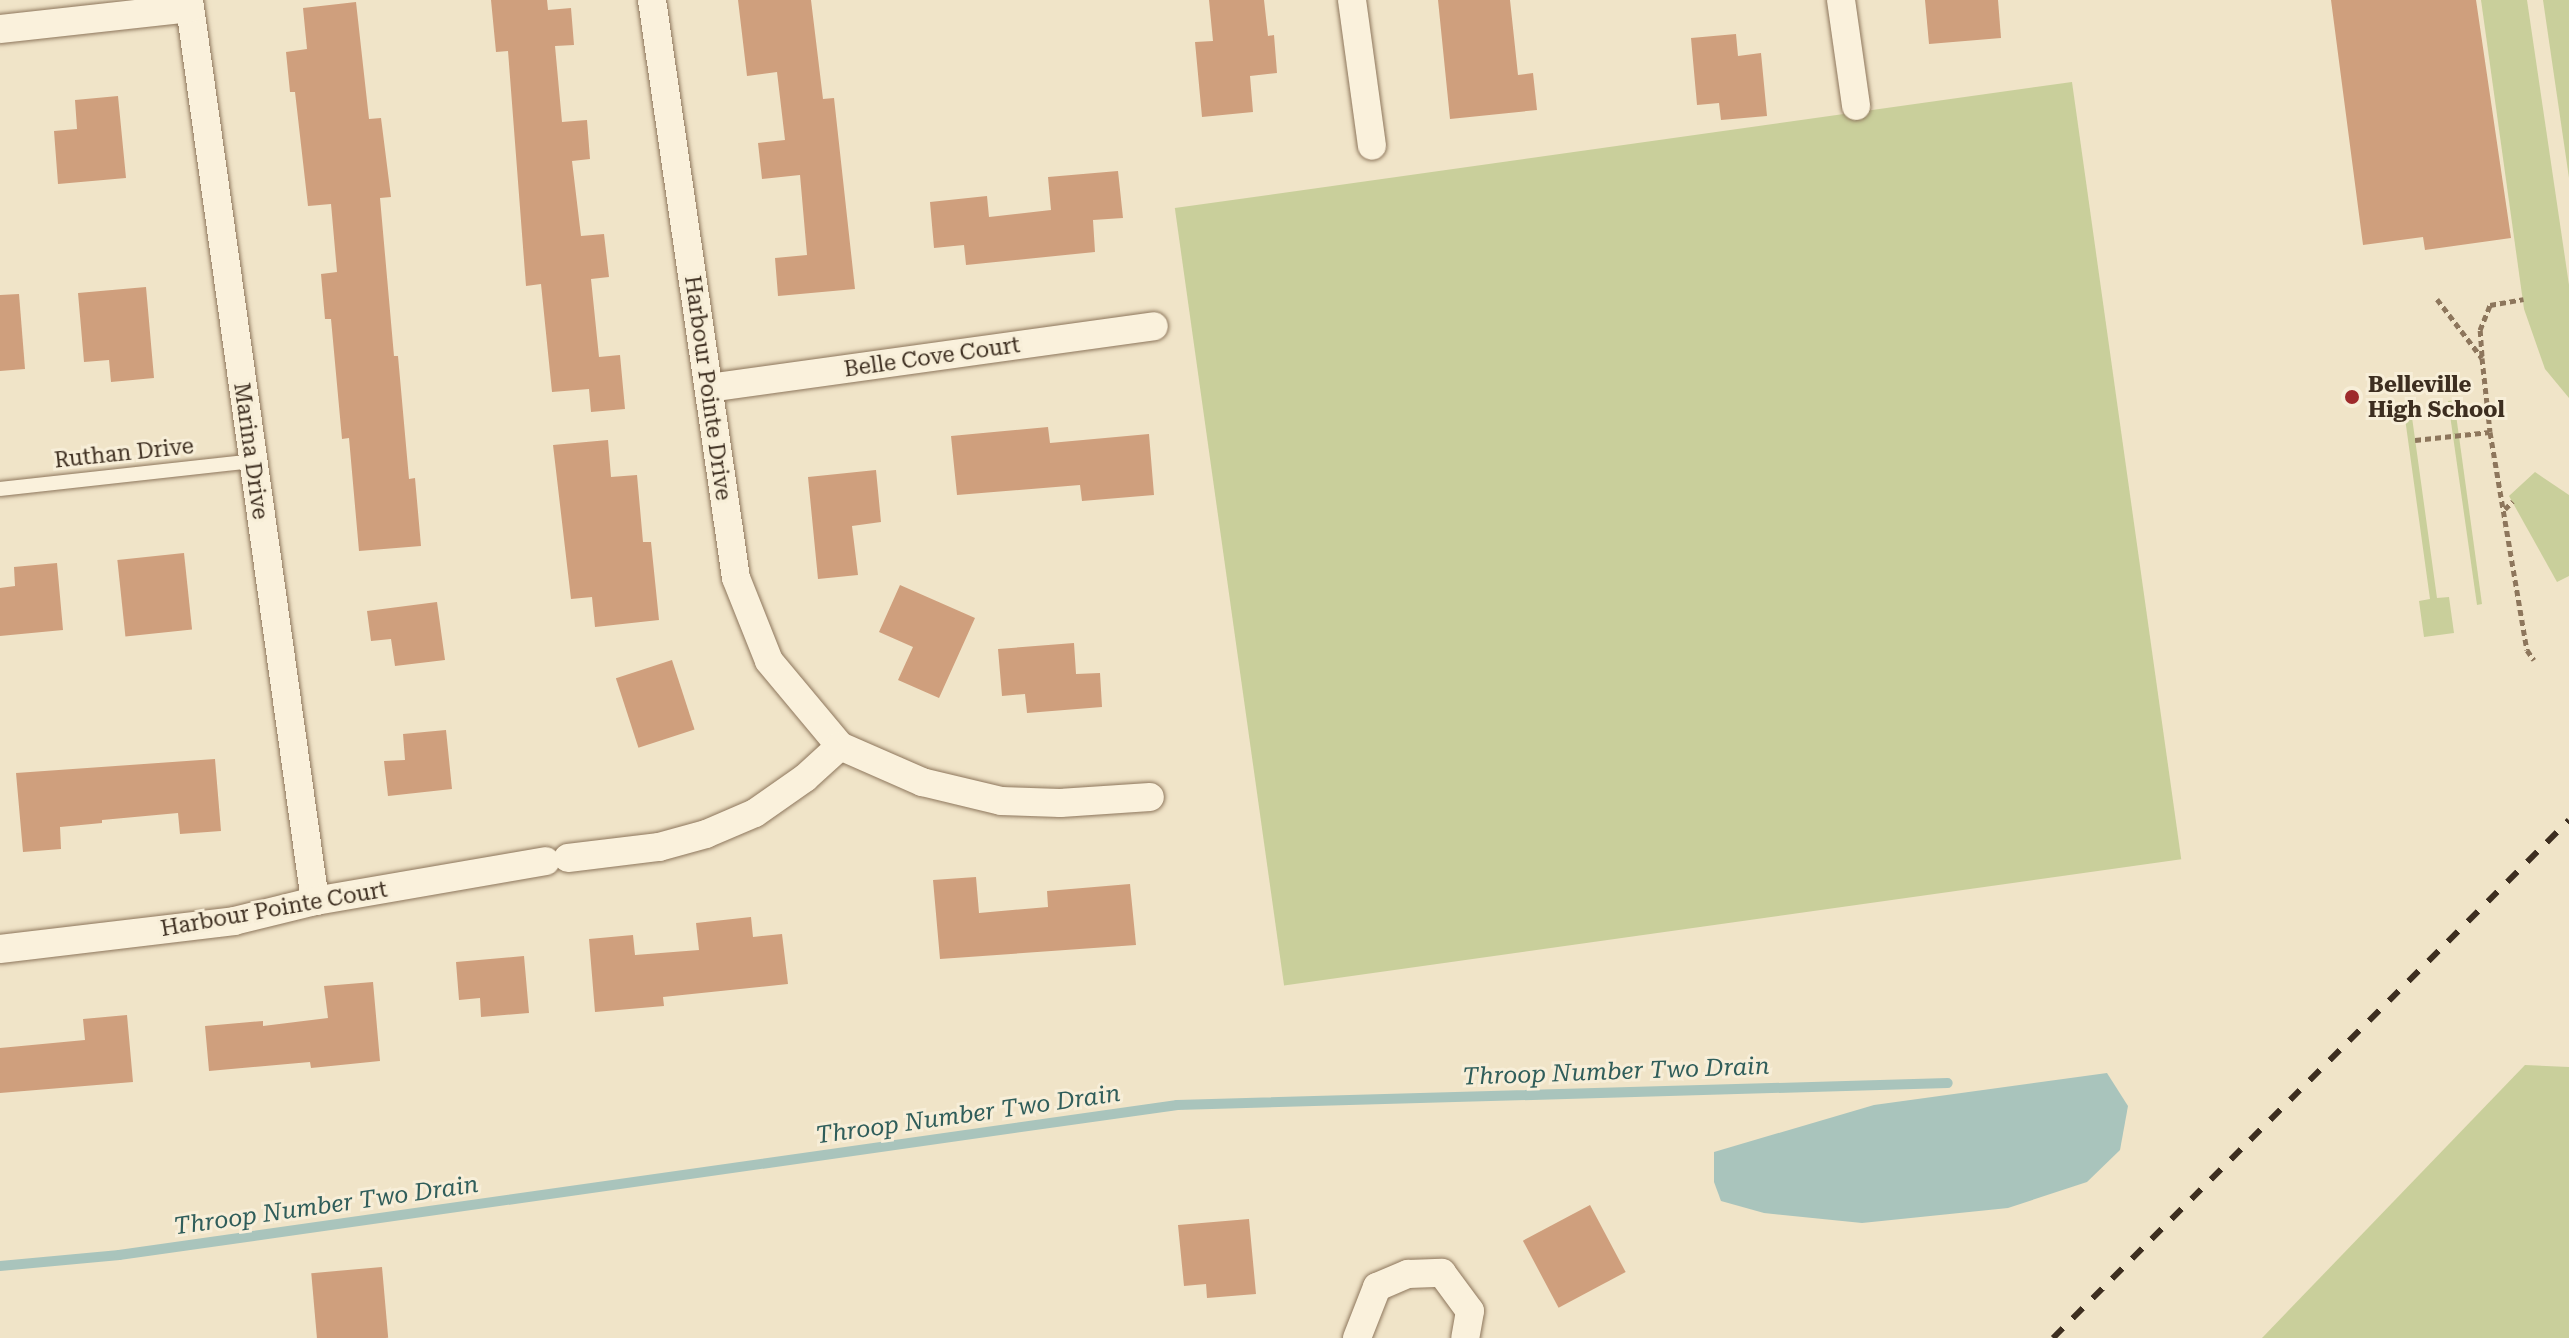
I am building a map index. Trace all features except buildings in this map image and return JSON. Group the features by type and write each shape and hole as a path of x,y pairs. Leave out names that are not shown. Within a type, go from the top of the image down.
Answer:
{"street":[{"name":"Harbour Pointe Drive","path":"652,0 736,578 769,661 840,746"},
{"path":"1352,0 1372,146"},
{"path":"1841,0 1856,106"},
{"path":"0,29 190,4"},
{"name":"Marina Drive","path":"190,4 315,901"},
{"name":"Belle Cove Court","path":"709,388 1154,326"},
{"path":"840,746 922,782 1001,801 1060,803 1150,797"},
{"name":"Harbour Pointe Court","path":"0,949 234,921 315,901 557,860 659,847 743,818 805,778 840,746"},
{"path":"1357,1338 1377,1287 1408,1274 1442,1273 1470,1311 1465,1338"}],"lane":[{"name":"Ruthan Drive","path":"0,489 252,461"}],"path":[{"path":"2437,299 2482,358"},
{"path":"2523,299 2490,305 2480,330 2490,432 2527,650 2534,660"},
{"path":"2415,440 2490,432"},
{"path":"2504,509 2513,501"}],"green space":[{"path":"2481,0 2527,0 2569,285 2569,398 2545,369 2524,309"},
{"path":"2543,0 2569,0 2569,178"},
{"path":"2072,82 2181,859 1284,985 1175,208"},
{"path":"2454,400 2482,604 2477,605 2448,401"},
{"path":"2411,410 2437,598 2449,597 2454,633 2424,637 2419,601 2430,599 2404,411"},
{"path":"2535,472 2569,495 2569,576 2557,582 2509,496"},
{"path":"2525,1065 2569,1067 2569,1338 2262,1338"}],"water":[{"path":"2107,1073 2128,1106 2120,1150 2087,1182 2008,1208 1862,1223 1764,1213 1721,1201 1714,1182 1714,1152 1874,1105"}],"waterway":[{"name":"Throop Number Two Drain","path":"0,1266 119,1255 1177,1105 1948,1083"}],"railway":[{"path":"2053,1338 2569,820"}],"place":[{"name":"Belleville High School","path":"2352,397"}]}
